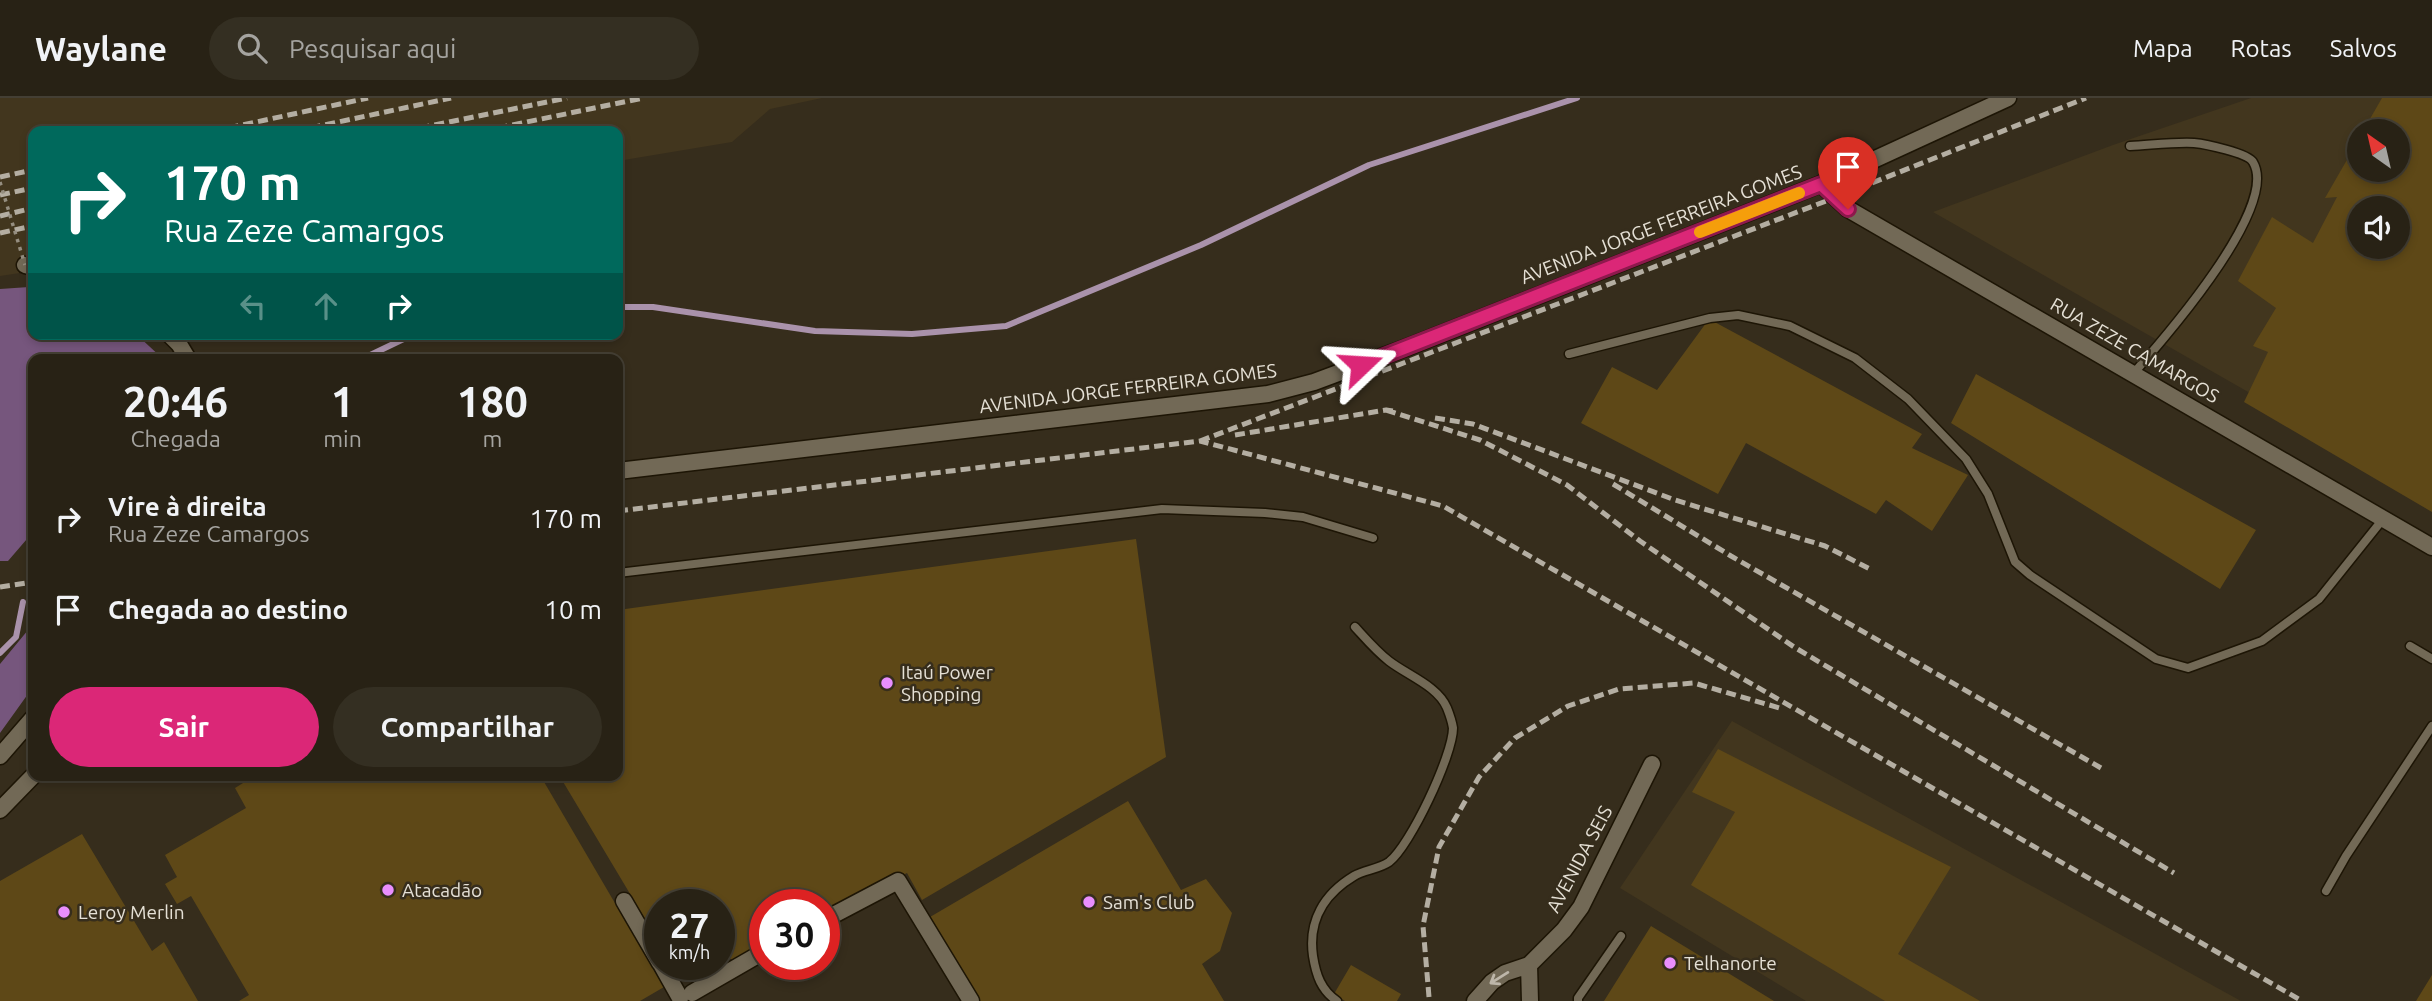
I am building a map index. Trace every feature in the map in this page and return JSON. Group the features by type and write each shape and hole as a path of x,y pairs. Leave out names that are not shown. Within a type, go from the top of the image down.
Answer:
{"street":[{"name":"AVENIDA JORGE FERREIRA GOMES","path":"623,470 1268,394 1314,382 1821,184 2008,98"},
{"name":"RUA ZEZE CAMARGOS","path":"1821,184 1848,209 2432,547"},
{"path":"0,756 28,724"},
{"name":"AVENIDA SEIS","path":"1475,1001 1504,973 1529,965 1564,930 1581,907 1652,764"},
{"path":"0,810 28,781"},
{"path":"840,912 898,881 971,1001"},
{"path":"624,901 644,935"},
{"path":"672,980 685,997 749,960"},
{"path":"1529,965 1530,1001"}],"lane":[{"path":"2130,146 2196,143 2245,155 2253,162 2258,180 2251,210 2222,260 2177,324 2133,374"},
{"path":"1569,354 1695,321 1738,315 1790,326 1855,358 1908,399 1966,460 1988,495 2015,562 2030,575 2156,659 2188,668 2262,641 2319,599 2384,519"},
{"path":"623,572 1161,509 1303,517 1373,538"},
{"path":"1337,1001 1326,994 1316,974 1311,945 1316,914 1333,892 1355,876 1389,862 1399,849 1419,819 1446,762 1453,728 1446,705 1436,694 1390,661 1355,627"},
{"path":"2410,646 2432,659"},
{"path":"2326,891 2432,726"},
{"path":"1578,1001 1621,936"}],"path":[{"path":"0,182 28,263"}],"shaded area":[{"path":"0,98 822,98 770,109 732,142 623,160 623,126 28,126 28,272 0,276"},
{"path":"2251,98 2432,98 2432,497 1933,212 2113,145"},
{"path":"28,287 28,340 142,340 158,354 28,354 28,538 8,561 0,561 0,289"},
{"path":"28,630 28,694 0,733 0,664"},
{"path":"1732,721 2241,1001 1806,1001 1620,888"}],"building":[{"path":"2382,98 2432,98 2432,512 2244,402 2268,352 2253,346 2276,308 2238,281 2272,217 2313,243 2337,197 2325,198 2347,160 2347,182 2410,182 2410,119 2370,119"},
{"path":"1709,319 1922,434 1912,448 1968,475 1932,531 1886,500 1876,514 1746,443 1718,494 1581,423 1612,367 1657,390"},
{"path":"1976,374 2256,530 2220,589 1951,423"},
{"name":"Itaú Power Shopping","path":"1136,539 1166,757 922,900 907,873 840,906 840,889 749,889 749,953 735,960 735,889 644,889 644,917 563,781 623,781 623,609"},
{"path":"1718,749 1951,867 1898,954 1980,1001 1885,1001 1691,885 1735,812 1692,792"},
{"name":"Atacadão","path":"246,781 544,781 644,953 644,980 660,980 664,987 640,1001 239,1001 249,995 191,896 177,904 165,884 177,877 165,855 246,808 235,788"},
{"name":"Sam's Club","path":"1128,801 1181,890 1206,879 1232,913 1220,951 1202,964 1224,1001 979,1001 930,917"},
{"name":"Leroy Merlin","path":"82,834 152,951 164,942 198,1001 0,1001 0,881"},
{"name":"Telhanorte","path":"1651,926 1774,1001 1604,1001"},
{"path":"1351,965 1401,994 1397,1001 1345,1001 1334,994"},
{"path":"2432,975 2432,1001 2416,1001"}],"waterway":[{"path":"623,307 653,307 815,331 912,334 1006,326 1201,245 1369,165 1577,98"},
{"path":"372,354 402,340"},
{"path":"0,653 16,637 23,602"}],"railway":[{"path":"237,126 368,98"},
{"path":"319,126 451,98"},
{"path":"430,126 567,98"},
{"path":"507,126 643,98"},
{"path":"1200,441 1834,198 2086,98"},
{"path":"0,177 28,171"},
{"path":"0,195 28,189"},
{"path":"0,216 28,209"},
{"path":"0,233 28,227"},
{"path":"1386,410 1480,440 1567,485 1640,541 1794,647 2174,873"},
{"path":"1235,435 1393,411"},
{"path":"1435,418 1473,424 1675,500 1825,546 1870,569"},
{"path":"623,510 1200,441 1443,506 2302,1001"},
{"path":"1613,484 1731,556 2101,768"},
{"path":"0,587 28,583"},
{"path":"1429,997 1423,926 1439,847 1479,777 1515,738 1568,706 1619,689 1694,683 1783,709"}],"slow traffic":[{"path":"1700,232 1799,193"}],"place":[{"name":"Itaú Power Shopping","path":"887,683"},
{"name":"Atacadão","path":"388,890"},
{"name":"Sam's Club","path":"1089,902"},
{"name":"Leroy Merlin","path":"64,912"},
{"name":"Telhanorte","path":"1670,963"}],"route":[{"path":"1361,365 1821,184 1848,209"}]}
